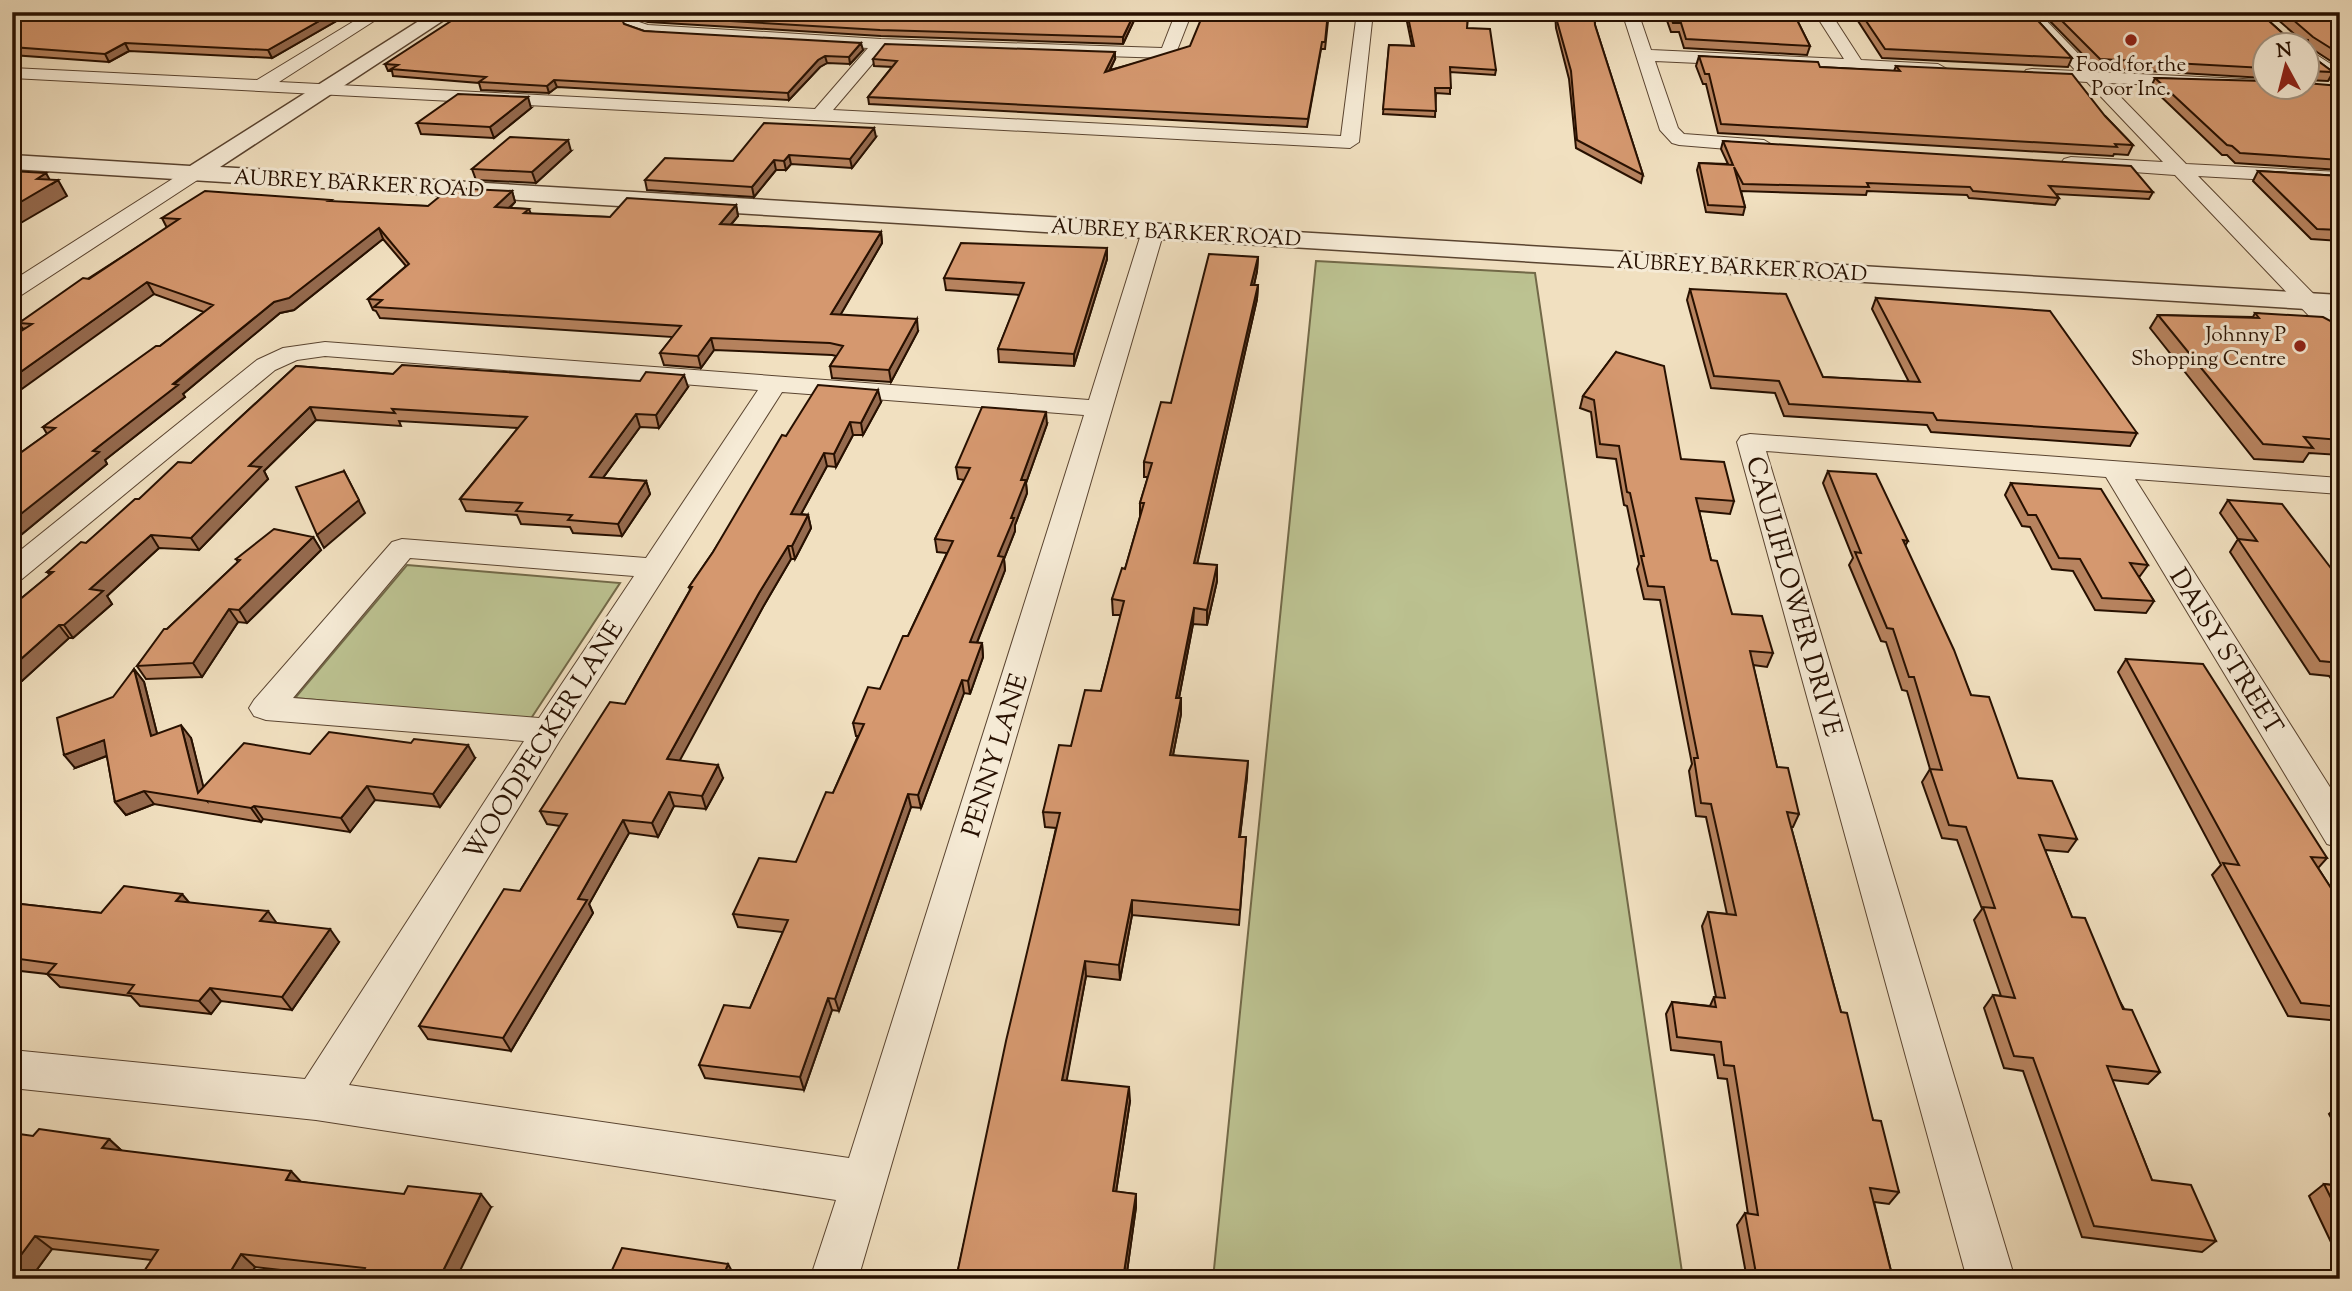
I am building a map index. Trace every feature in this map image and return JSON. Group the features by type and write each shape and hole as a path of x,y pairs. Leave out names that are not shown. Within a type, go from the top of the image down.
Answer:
{"street":[{"path":"260,86 380,12"},
{"path":"12,291 447,12"},
{"path":"630,12 628,15 633,25 646,30 881,44 1168,53 1184,12"},
{"path":"12,73 1350,142 1365,12"},
{"path":"1630,12 1669,130 1679,139 1777,147"},
{"path":"1822,12 1856,65"},
{"path":"2029,12 2340,335"},
{"path":"820,114 881,44"},
{"path":"1644,55 1953,70"},
{"path":"2320,64 2340,79"},
{"path":"2008,72 2250,84"},
{"path":"2320,88 2340,89"},
{"name":"AUBREY BARKER ROAD","path":"12,162 2340,303"},
{"path":"2055,162 2340,178"},
{"name":"PENNY LANE","path":"834,1279 1153,231"},
{"path":"12,572 265,365 292,353 325,349 1100,409"},
{"name":"WOODPECKER LANE","path":"316,1100 548,731 775,384"},
{"name":"CAULIFLOWER DRIVE","path":"1991,1279 1750,442 2340,486"},
{"name":"DAISY STREET","path":"2115,469 2340,834"},
{"path":"548,731 267,708 402,548 653,568"},
{"path":"12,1069 316,1100 863,1182"}],"green space":[{"path":"1316,261 1535,273 1683,1279 1213,1279"},
{"path":"407,565 620,583 530,720 295,698"}],"building":[{"path":"12,12 335,12 268,50 125,43 105,54 12,47"},
{"path":"465,12 619,12 624,24 644,31 861,43 849,57 825,56 818,60 788,93 554,80 547,86 479,82 486,77 391,69 398,65 385,64"},
{"path":"639,12 1135,12 1123,37 880,30 647,16"},
{"path":"1204,12 1328,12 1325,42 1322,42 1308,119 868,97 897,61 873,59 885,44 1115,52 1105,72 1190,46"},
{"path":"1407,12 1468,12 1467,28 1490,29 1496,70 1450,67 1451,88 1435,88 1436,111 1383,109 1389,45 1414,46"},
{"path":"1557,12 1594,12 1595,25 1643,175 1577,140 1571,71"},
{"path":"1669,12 1793,12 1810,46 1686,39 1681,23 1673,23"},
{"path":"1860,12 2030,12 2072,58 1885,49"},
{"path":"2053,12 2259,12 2281,32 2250,32 2250,67 2100,59"},
{"path":"2284,12 2340,12 2340,54 2320,41 2320,32 2307,32"},
{"path":"1699,56 1818,62 1820,67 1900,71 1896,66 2072,74 2105,116 2133,145 2115,144 2117,147 1721,124 1709,74 1705,74"},
{"path":"2320,62 2333,72 2320,71"},
{"path":"2155,78 2250,81 2250,102 2320,102 2320,84 2340,86 2340,160 2240,153 2227,145"},
{"path":"458,94 528,97 490,127 417,123"},
{"path":"764,123 874,128 850,159 789,155 784,161 774,160 752,187 645,180 665,158 733,161"},
{"path":"510,137 568,140 532,172 472,169"},
{"path":"1723,141 2131,166 2153,192 2049,186 2059,198 1973,191 1970,187 1867,183 1869,187 1743,184 1734,167 1745,207 1708,205 1699,163 1733,165"},
{"path":"12,171 46,173 37,179 58,180 12,207"},
{"path":"2258,171 2340,176 2340,230 2317,229"},
{"path":"450,188 512,191 495,207 529,209 524,213 610,217 627,198 736,205 720,224 881,232 831,314 917,319 889,370 830,366 843,346 830,343 711,338 698,356 660,353 681,326 374,307 382,300 368,299 409,264 379,228 289,298 274,302 173,384 178,385 93,451 99,452 12,521 12,459 55,428 43,427 156,346 160,346 213,305 147,282 12,378 12,337 32,324 19,323 83,278 89,279 179,219 162,218 205,191 428,206"},
{"path":"961,243 1107,248 1074,354 998,349 1024,283 944,278"},
{"path":"1209,254 1258,257 1251,285 1258,285 1194,563 1217,565 1207,610 1194,608 1176,698 1181,698 1170,755 1248,761 1239,837 1246,837 1240,910 1132,900 1119,965 1085,961 1062,1080 1129,1087 1113,1191 1136,1194 1123,1279 956,1279 1006,1041 1060,813 1043,812 1059,745 1071,746 1085,690 1101,691 1124,601 1112,599 1122,568 1125,569 1144,503 1140,503 1152,463 1144,462 1161,402 1171,403"},
{"path":"1690,289 1786,294 1823,377 1920,382 1876,298 2050,311 2137,433 1937,420 1933,413 1789,404 1779,381 1714,376"},
{"path":"2255,313 2323,317 2340,326 2340,440 2304,437 2313,448 2263,444 2158,315 2259,318"},
{"path":"1616,352 1664,366 1681,459 1724,462 1734,501 1696,498 1711,560 1717,561 1732,614 1762,616 1773,653 1750,651 1777,767 1788,768 1799,814 1787,812 1841,1012 1847,1013 1873,1120 1881,1121 1899,1192 1870,1188 1893,1279 1757,1279 1745,1213 1758,1215 1734,1066 1724,1065 1721,1042 1677,1037 1672,1002 1716,1007 1714,997 1725,998 1708,912 1736,915 1711,804 1701,803 1694,758 1698,758 1664,587 1648,586 1641,556 1644,556 1630,493 1627,492 1619,446 1600,444 1594,400 1583,396"},
{"path":"402,365 640,381 646,372 684,375 656,415 636,414 590,477 646,481 618,524 568,520 572,515 516,511 522,503 460,499 527,417 310,407 249,466 261,467 191,538 151,535 90,589 103,591 64,625 59,625 12,667 12,606 53,572 47,572 81,542 86,543 178,462 191,463 296,366 393,374"},
{"path":"818,385 878,390 861,423 850,422 834,454 824,453 791,514 808,515 792,546 788,546 759,593 667,759 718,765 702,796 669,792 652,823 623,820 578,899 587,900 503,1038 419,1026 504,889 520,891 567,814 540,811 610,702 625,704 692,587 689,587 713,552 782,435 786,436"},
{"path":"982,407 1046,412 1021,480 1026,480 1011,518 1014,518 998,556 1004,557 970,642 982,643 968,681 962,680 918,795 908,794 835,999 828,998 800,1077 699,1065 724,1005 750,1008 788,920 733,914 759,858 796,862 826,792 833,793 864,724 853,723 868,687 880,689 903,636 908,636 953,541 935,539 970,468 956,467"},
{"path":"344,471 359,500 317,535 296,487"},
{"path":"1828,471 1876,474 1908,541 1903,540 1954,650 1971,695 1989,697 2018,778 2052,781 2077,839 2039,835 2072,917 2085,918 2123,1009 2132,1010 2160,1072 2107,1066 2152,1180 2191,1185 2216,1241 2094,1226 2033,1058 2014,1056 1993,995 2015,998 1983,907 1995,908 1966,827 1949,825 1930,769 1942,770 1914,677 1909,677 1893,629 1887,628 1855,552 1861,553"},
{"path":"2011,483 2101,489 2148,565 2130,563 2154,601 2102,598 2080,559 2059,558 2036,515 2028,515"},
{"path":"2228,500 2282,504 2340,580 2340,663 2320,661 2238,539 2257,541"},
{"path":"274,529 313,537 239,610 229,609 193,663 137,666 164,629 240,560 236,559"},
{"path":"2126,659 2203,664 2327,858 2311,857 2340,902 2340,1007 2301,1003 2223,863 2239,865"},
{"path":"134,669 151,736 181,725 198,793 244,743 310,754 329,732 411,743 414,739 468,745 433,794 367,786 341,818 254,806 251,808 144,791 115,802 104,740 64,755 57,718 113,697"},
{"path":"124,886 182,894 176,901 268,911 260,921 330,929 282,997 210,988 199,1001 128,993 134,985 47,974 56,964 12,958 12,903 101,913"},
{"path":"39,1129 109,1139 102,1148 291,1171 286,1180 404,1194 408,1186 481,1194 439,1279 360,1279 365,1268 241,1254 226,1279 164,1279 141,1276 158,1250 35,1236 12,1267 12,1133 33,1136"},
{"path":"2324,1184 2340,1186 2340,1216"},
{"path":"622,1248 728,1264 722,1279 608,1279"}],"place":[{"name":"Food for the Poor Inc.","path":"2131,40"},
{"name":"Johnny P Shopping Centre","path":"2300,346"}]}
